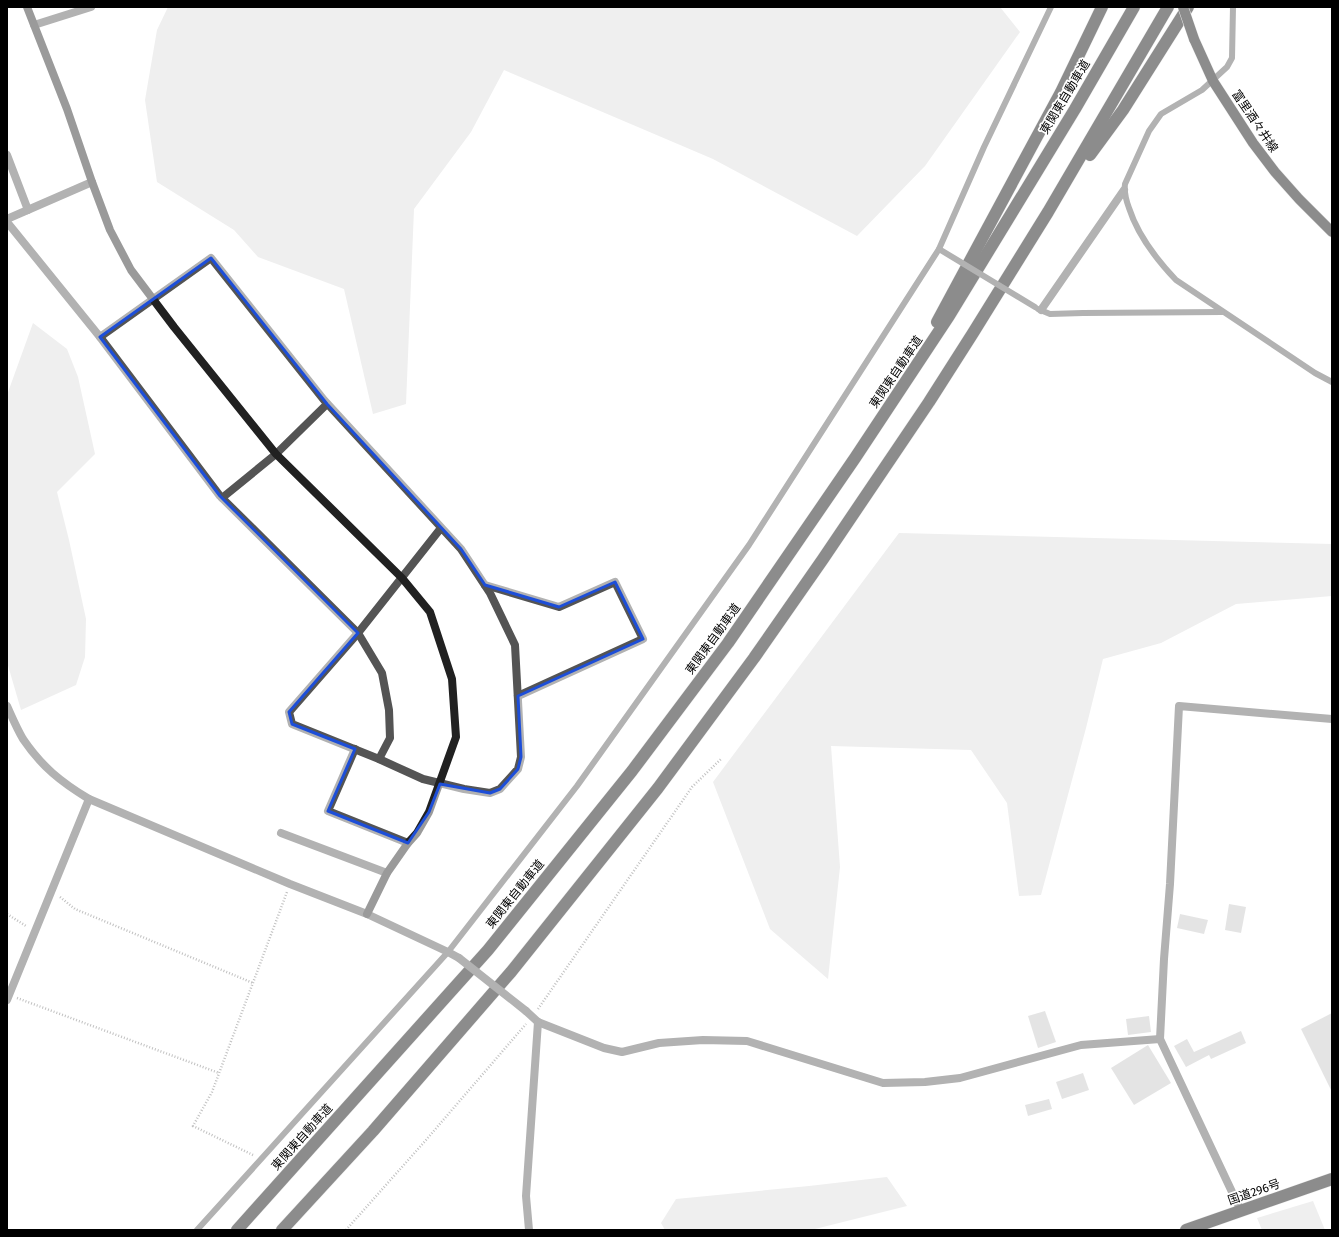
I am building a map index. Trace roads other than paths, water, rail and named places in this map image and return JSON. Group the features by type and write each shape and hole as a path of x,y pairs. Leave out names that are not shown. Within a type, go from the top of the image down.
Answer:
{"highway":[{"path":"902,388 1061,92 1102,7"},
{"name":"東関東自動車道","path":"237,1230 488,950 632,771 728,644 902,388 949,316 1134,7"},
{"path":"282,1230 372,1131 511,972 658,788 758,652 925,409 1048,212 1168,7"},
{"path":"1048,212 1123,110 1188,7"},
{"name":"国道296号","path":"1186,1230 1332,1179"}],"main road":[{"name":"富里酒々井線","path":"1183,7 1194,39 1213,81 1253,143 1275,172 1332,232"}],"street":[{"path":"27,7 68,109 92,182 110,230 128,263 152,300 276,454 402,578 430,612 452,678 456,737 429,812 417,833 387,873 367,914"},
{"path":"34,25 91,7"},
{"path":"7,155 28,210"},
{"path":"92,182 7,220 100,337 222,498 358,633 382,673 389,710 390,738 379,759"},
{"path":"1038,308 1124,190"},
{"path":"100,337 211,258 327,404 461,549 490,593 515,645 521,757 518,769 500,789 490,793 440,784 423,779 379,759 292,724 289,712 358,633 441,528"},
{"path":"222,498 276,454 327,404"},
{"path":"485,585 559,607 615,582 643,639 518,696"},
{"path":"7,706 23,738 45,767 67,786 89,799 290,884 367,914 448,952 459,958 526,1011 535,1020 604,1048 622,1052 659,1043 703,1040 747,1041 883,1083 926,1082 960,1078 1081,1045 1160,1039"},
{"path":"1241,1211 1160,1039 1180,706 1332,719"},
{"path":"355,750 328,811 408,843"},
{"path":"8,998 89,799"},
{"path":"281,833 387,873"},
{"path":"529,1230 526,1196 535,1020"}],"lane":[{"path":"197,1230 448,952 577,786 749,545 939,249 984,147 1051,7"},
{"path":"1233,7 1232,58 1227,67 1202,90 1161,114 1154,122 1125,184 1124,190 1133,220 1147,246 1159,263 1176,280 1315,373 1332,382"},
{"path":"939,249 1050,314 1222,312"}]}
